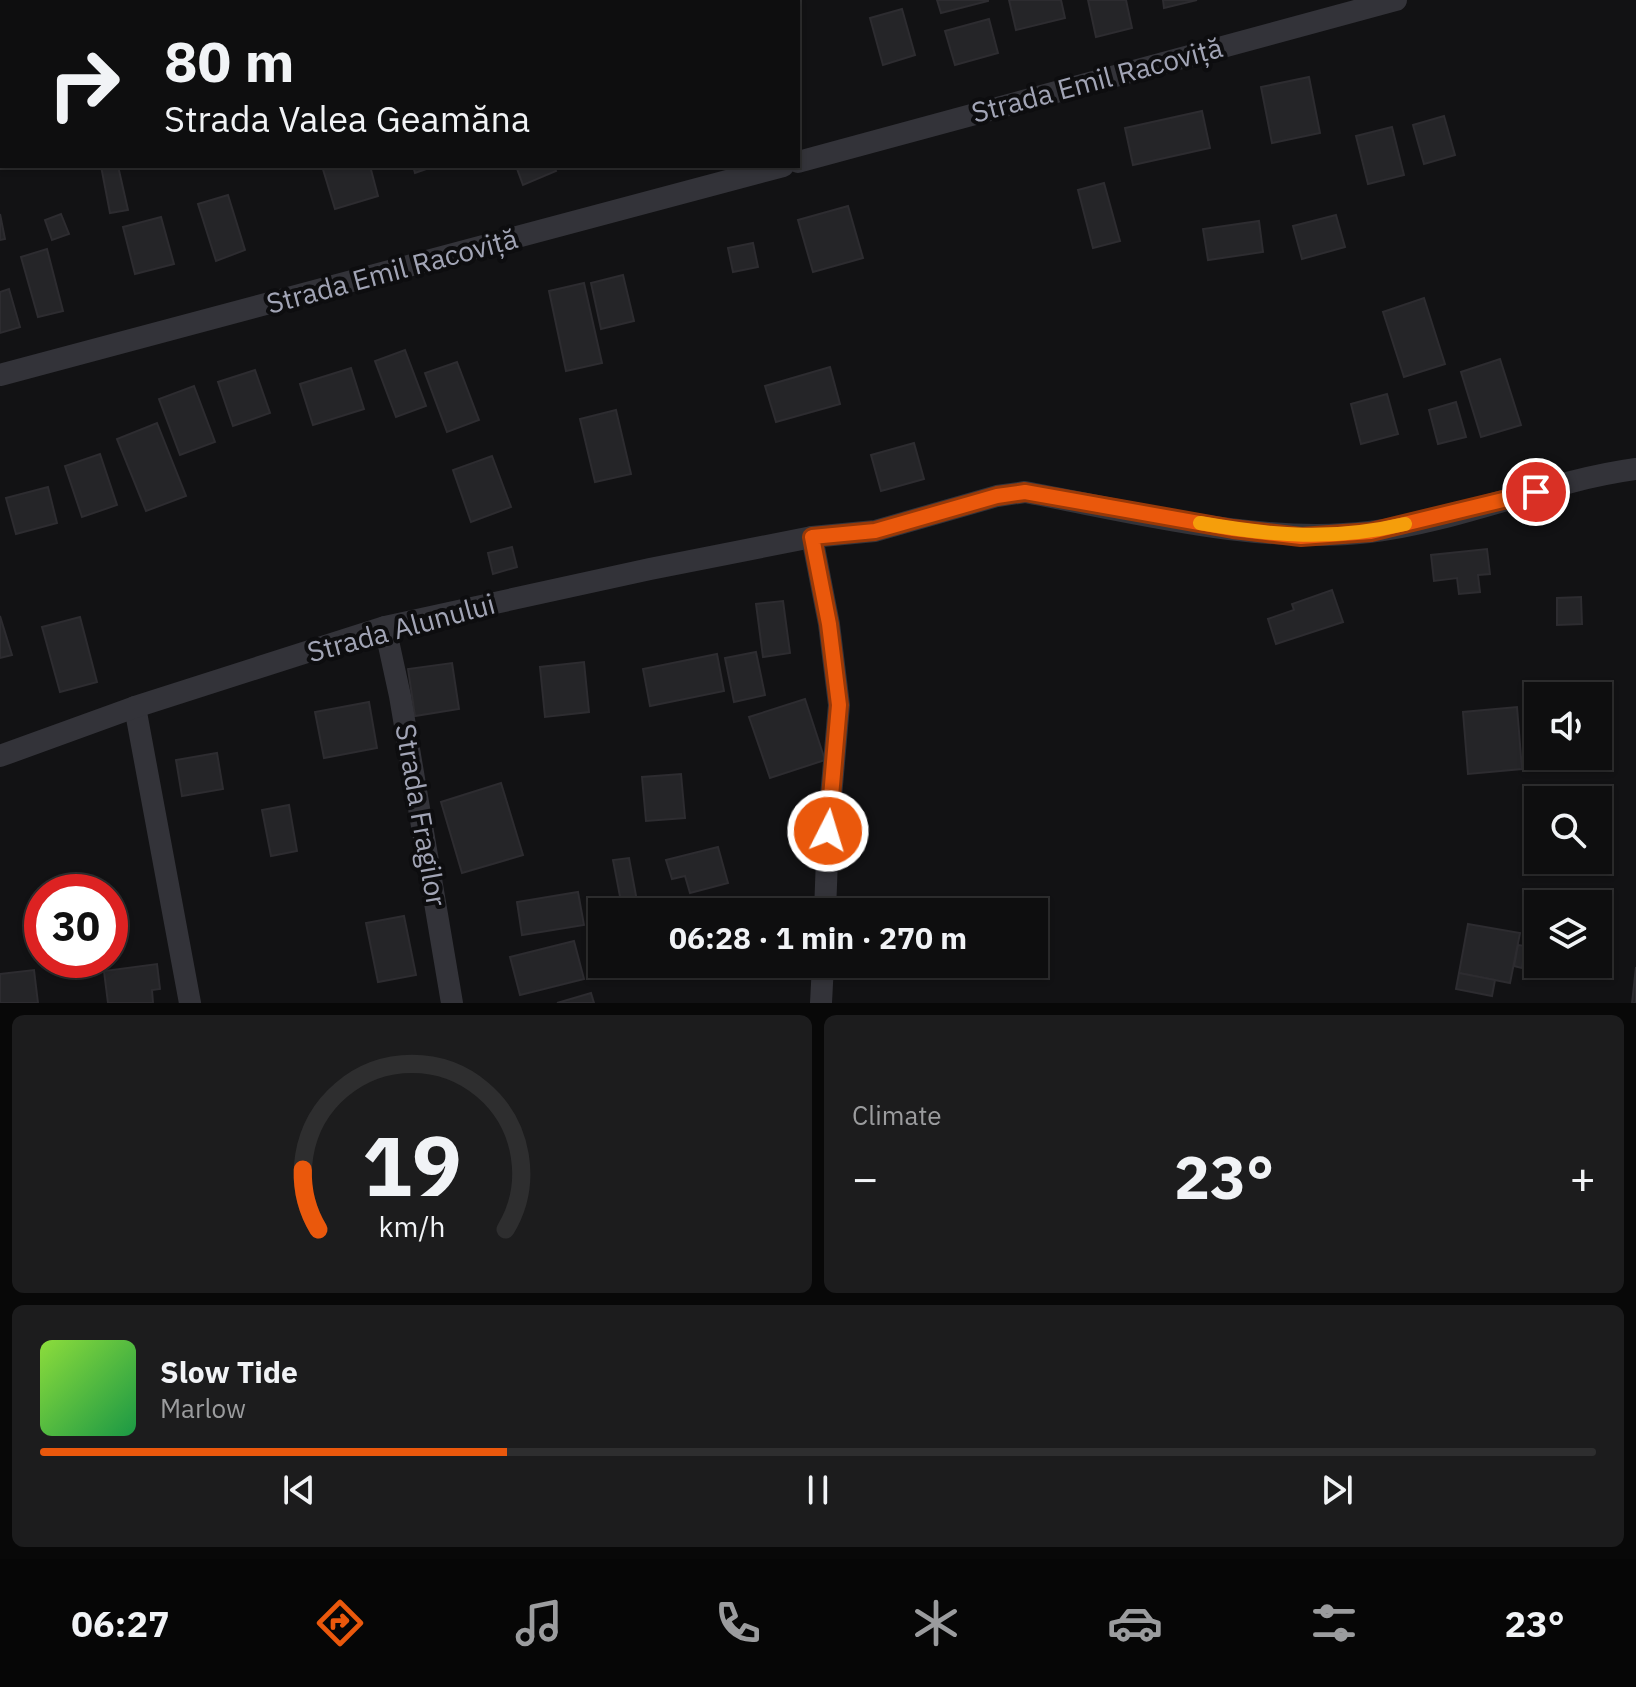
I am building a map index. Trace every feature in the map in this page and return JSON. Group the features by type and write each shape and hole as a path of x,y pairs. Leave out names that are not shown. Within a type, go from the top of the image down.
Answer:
{"street":[{"name":"Strada Emil Racoviță","path":"800,161 1396,0"},
{"name":"Strada Emil Racoviță","path":"0,375 776,168"},
{"name":"Strada Alunului","path":"0,756 135,707 385,627 812,537 875,531 997,496 1025,492 1301,537 1371,532 1636,469"},
{"path":"812,537 829,624 839,705 826,898"},
{"name":"Strada Fragilor","path":"385,627 400,696 452,1003"},
{"path":"135,707 190,1003"},
{"path":"821,1003 822,978"}],"building":[{"path":"937,0 988,0 988,1 941,13"},
{"path":"1009,0 1061,0 1065,18 1016,30"},
{"path":"1088,0 1126,0 1132,28 1096,37"},
{"path":"1163,0 1197,0 1164,8"},
{"path":"902,9 915,55 883,65 870,18"},
{"path":"989,19 998,53 955,65 945,31"},
{"path":"1309,77 1320,133 1272,143 1261,87"},
{"path":"1202,111 1210,148 1133,165 1125,128"},
{"path":"1444,116 1455,155 1424,164 1413,125"},
{"path":"1392,127 1404,175 1368,184 1356,136"},
{"path":"101,168 118,168 128,210 110,213"},
{"path":"323,168 371,168 378,196 335,209"},
{"path":"517,168 555,168 556,171 523,185"},
{"path":"1104,183 1120,241 1093,248 1078,190"},
{"path":"228,195 245,250 216,261 198,204"},
{"path":"848,206 863,258 813,272 798,220"},
{"path":"0,214 5,239 0,240"},
{"path":"61,214 69,234 52,240 45,220"},
{"path":"1336,215 1345,247 1302,259 1293,226"},
{"path":"161,217 174,264 135,274 123,227"},
{"path":"1259,221 1263,252 1208,260 1203,229"},
{"path":"753,243 758,267 733,272 728,248"},
{"path":"47,249 63,311 38,317 21,257"},
{"path":"623,275 634,321 601,329 591,283"},
{"path":"584,283 602,363 566,371 549,291"},
{"path":"9,289 20,327 0,333 0,292"},
{"path":"1424,298 1445,364 1404,377 1383,312"},
{"path":"405,350 426,406 396,417 375,361"},
{"path":"1500,359 1521,425 1481,437 1461,372"},
{"path":"457,362 479,420 447,432 425,373"},
{"path":"830,367 840,404 776,422 765,386"},
{"path":"351,368 364,409 313,425 300,384"},
{"path":"255,370 270,413 233,426 218,382"},
{"path":"194,386 215,442 180,455 159,399"},
{"path":"1387,394 1398,434 1361,444 1351,404"},
{"path":"1456,402 1466,437 1438,444 1429,410"},
{"path":"616,410 631,474 595,482 580,419"},
{"path":"157,423 186,496 146,511 117,439"},
{"path":"914,443 924,479 881,491 871,455"},
{"path":"100,454 117,505 82,517 65,466"},
{"path":"492,456 511,507 471,522 453,470"},
{"path":"48,487 57,523 16,534 6,498"},
{"path":"512,547 517,567 493,574 488,553"},
{"path":"1487,549 1490,574 1478,575 1480,592 1459,594 1457,578 1434,581 1431,555"},
{"path":"1332,590 1343,622 1276,644 1268,619 1294,610 1292,604"},
{"path":"1581,597 1582,624 1557,625 1557,598"},
{"path":"783,601 790,653 763,657 756,604"},
{"path":"0,616 12,655 0,658"},
{"path":"80,617 97,682 60,692 42,627"},
{"path":"756,652 765,695 734,702 725,658"},
{"path":"717,654 724,691 650,706 643,669"},
{"path":"584,662 589,712 545,717 540,667"},
{"path":"452,663 459,709 415,716 408,669"},
{"path":"805,699 825,760 770,778 749,717"},
{"path":"369,702 377,748 324,758 315,712"},
{"path":"1517,707 1522,769 1468,774 1463,712"},
{"path":"217,753 223,789 182,796 176,760"},
{"path":"681,774 685,818 646,821 642,777"},
{"path":"501,783 523,855 462,873 441,802"},
{"path":"289,805 297,851 271,856 262,810"},
{"path":"718,847 728,883 690,893 685,876 672,879 666,860"},
{"path":"629,858 636,898 620,898 613,860"},
{"path":"578,892 584,925 522,935 517,902"},
{"path":"404,916 416,975 378,982 366,923"},
{"path":"1468,924 1520,933 1510,983 1459,973"},
{"path":"574,941 584,979 520,995 510,957"},
{"path":"1518,945 1524,946 1522,968 1514,966"},
{"path":"157,964 160,989 152,990 153,1003 108,1003 105,978 128,978 128,968"},
{"path":"1636,967 1636,1003 1632,1003"},
{"path":"24,971 24,978 35,978 38,1003 0,1003 0,974"},
{"path":"1459,973 1495,980 1492,996 1456,989"},
{"path":"591,993 594,1003 557,1003"}],"slow traffic":[{"path":"1200,523 1301,537 1371,532 1405,524"}],"route":[{"path":"828,831 839,705 829,624 812,537 875,531 997,496 1025,492 1233,529 1301,537 1371,532 1536,492"}]}
